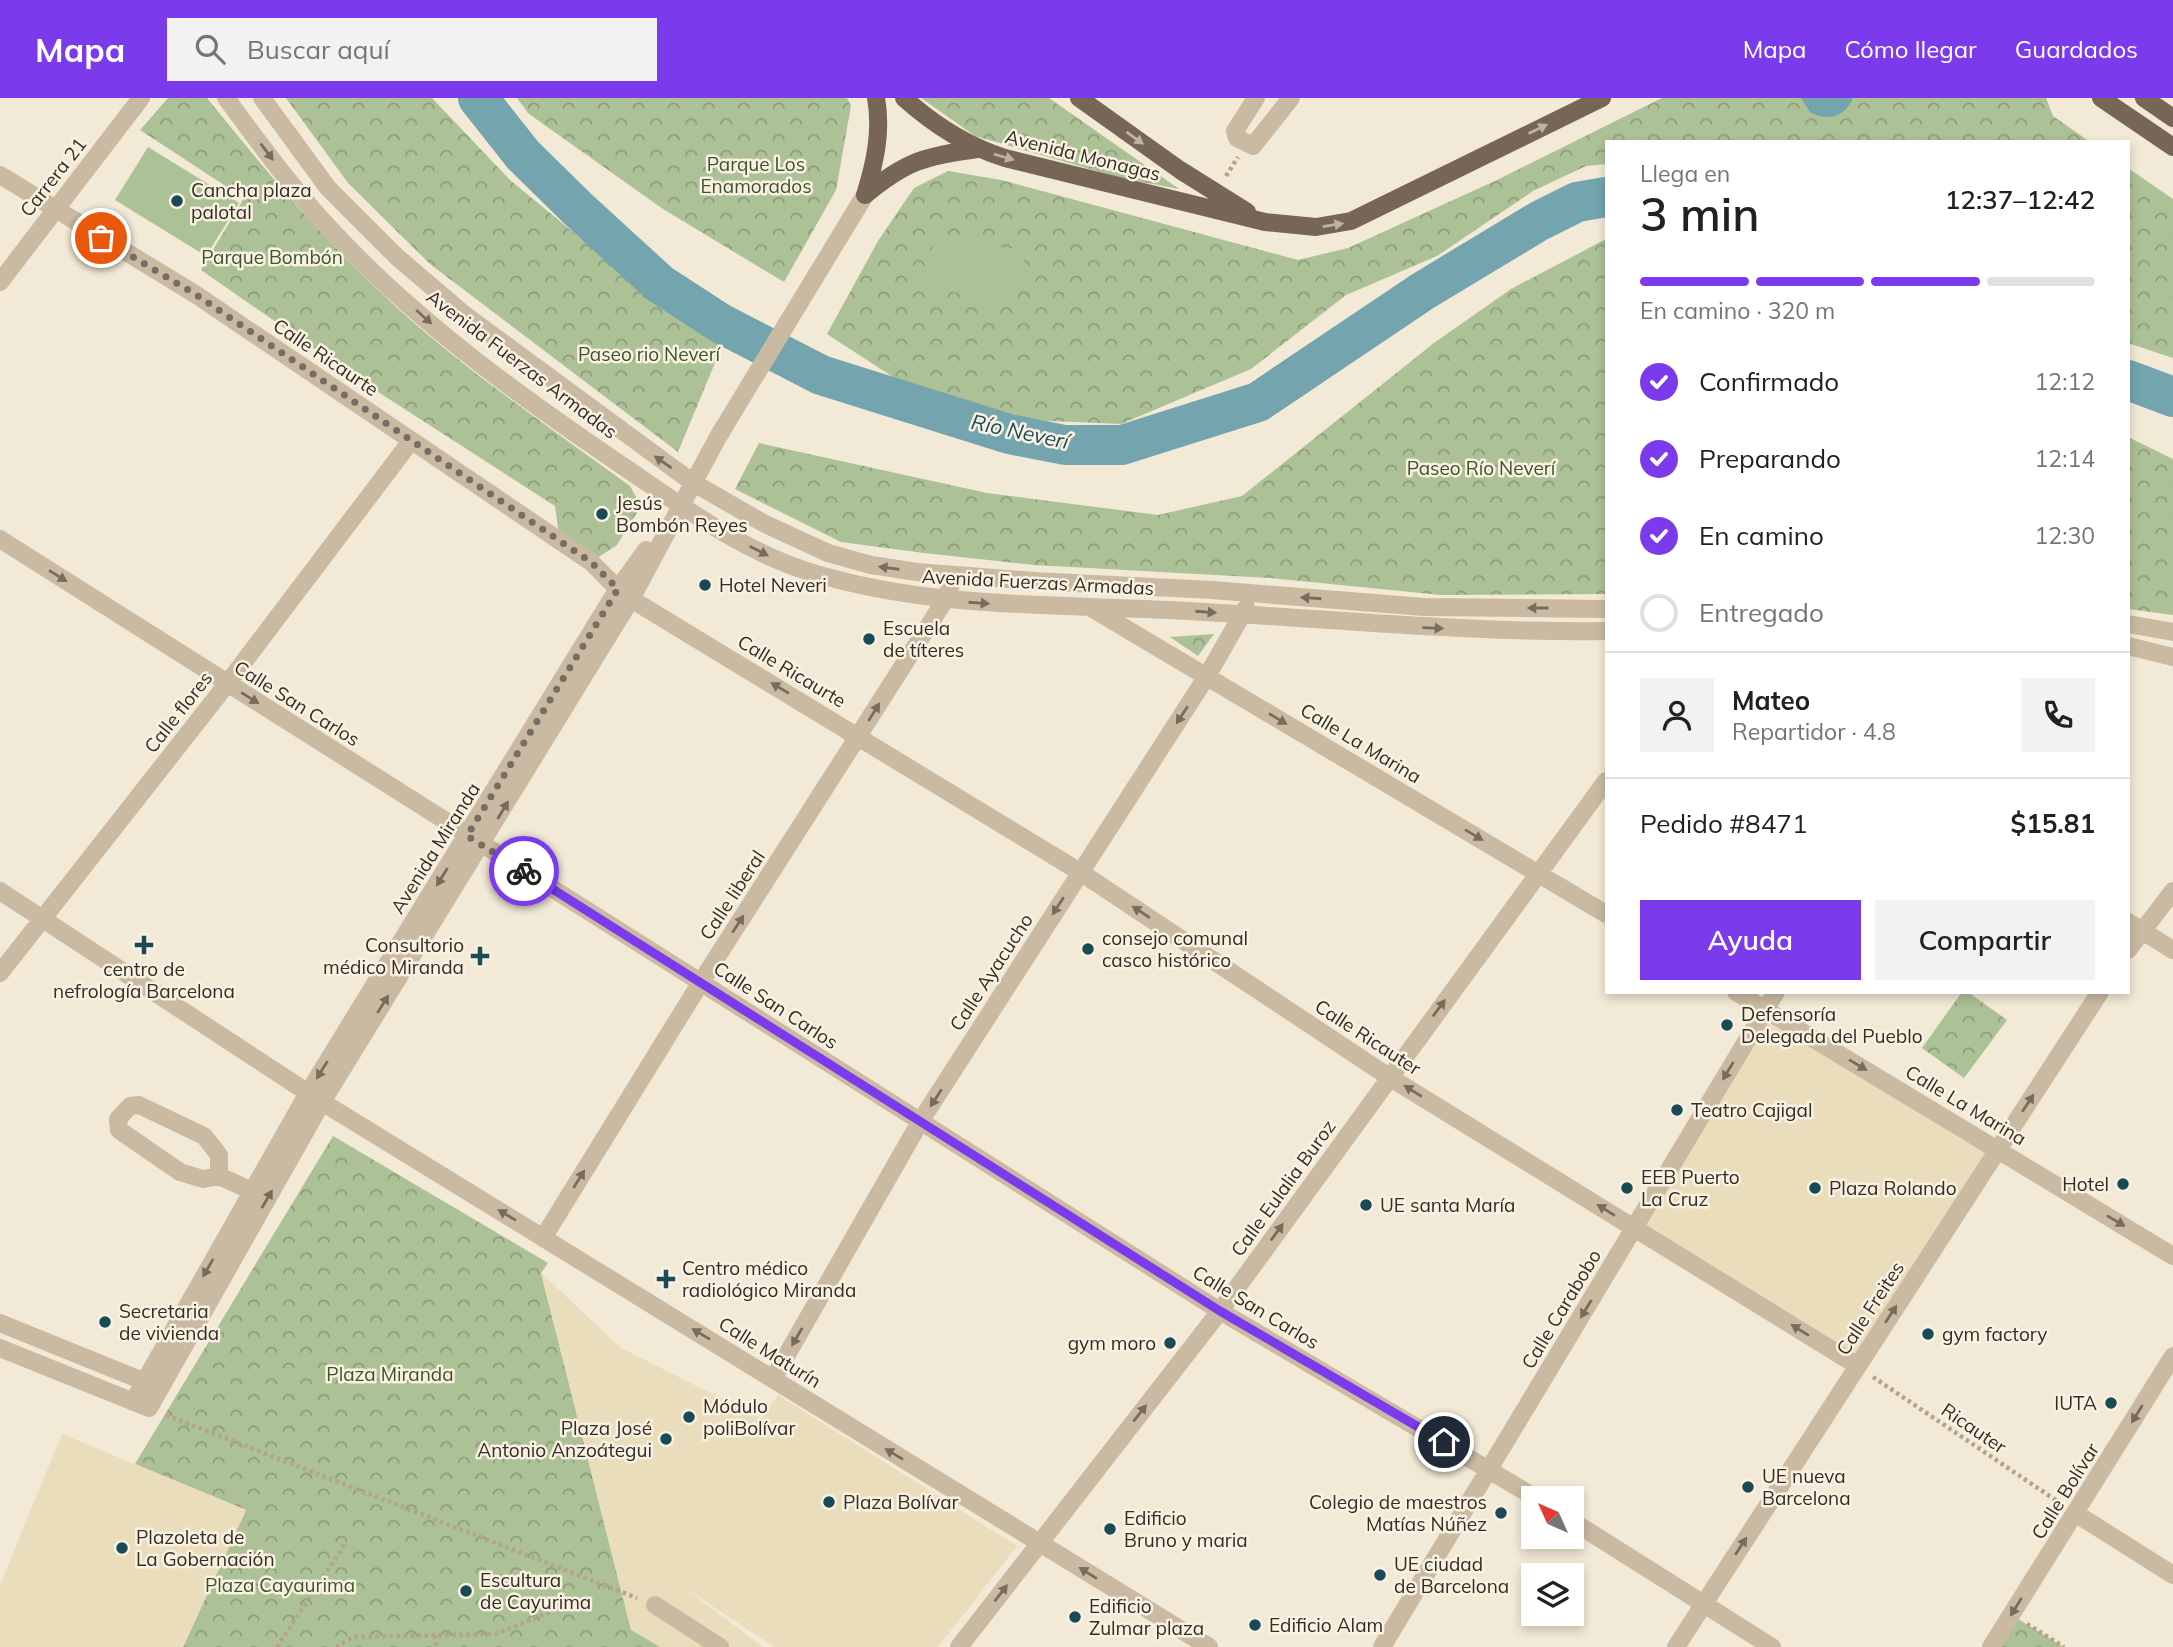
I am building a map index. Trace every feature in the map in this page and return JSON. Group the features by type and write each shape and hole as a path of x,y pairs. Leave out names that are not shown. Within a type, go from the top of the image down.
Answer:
{"main road":[{"path":"865,195 874,165 878,135 876,98"},
{"name":"Avenida Monagas","path":"904,98 935,124 977,149 1265,222 1316,227 1351,221 1602,98"},
{"name":"Avenida Monagas","path":"1079,98 1219,196 1265,222"},
{"path":"2101,98 2173,146"},
{"path":"2144,98 2173,118"},
{"path":"865,195 895,170 930,155 977,149"}],"street":[{"name":"Carrera 21","path":"0,282 141,98"},
{"name":"Avenida Fuerzas Armadas","path":"226,98 320,219 440,331 556,421 679,504 728,535 807,571 867,588 945,600 1241,615 1385,626 1605,631"},
{"name":"Avenida Fuerzas Armadas","path":"262,98 328,188 397,257 465,315 692,482 765,524 828,553 871,565 954,575 1424,607 1605,609"},
{"path":"1256,98 1235,131 1237,138 1246,145 1253,146 1260,141 1292,98"},
{"name":"Calle Ricaurte","path":"0,174 53,210 195,294 591,562 624,594 859,736"},
{"name":"Avenida Miranda","path":"141,1405 315,1098 475,840 865,195"},
{"name":"Calle flores","path":"0,973 227,684 411,441"},
{"name":"Calle San Carlos","path":"0,539 1220,1311 1521,1489"},
{"name":"Calle liberal","path":"543,1238 701,982 945,600 954,575"},
{"name":"Calle Ayacucho","path":"773,1379 920,1122 1207,676 1241,615 1256,594"},
{"name":"Calle La Marina","path":"1093,609 1605,913"},
{"path":"2130,624 2173,632"},
{"path":"2130,646 2173,657"},
{"name":"Calle Ricauter","path":"859,736 1080,872 1389,1077 1858,1366"},
{"name":"Calle Eulalia Buroz","path":"959,1647 1220,1311 1605,781"},
{"name":"Calle Maturín","path":"0,891 315,1098 1209,1647"},
{"path":"2173,891 2134,926 2173,950"},
{"name":"Calle La Marina","path":"1740,994 2173,1256"},
{"name":"Calle Carabobo","path":"1382,1647 1775,994"},
{"name":"Calle Freites","path":"1676,1647 2099,994"},
{"name":"Avenida Miranda","path":"152,1385 252,1191 315,1098"},
{"path":"219,1176 219,1155 204,1136 139,1105 130,1106 118,1119 119,1130 180,1172 204,1179 219,1176 252,1191"},
{"path":"0,1323 152,1385"},
{"path":"0,1348 141,1405"},
{"name":"Calle Bolívar","path":"1992,1647 2173,1356"},
{"path":"2075,1513 2173,1575"},
{"path":"1584,1529 1772,1647"},
{"path":"655,1605 720,1647"}],"path":[{"path":"1219,196 1226,176 1246,145"},
{"name":"Ricauter","path":"1858,1366 2075,1513"},
{"path":"141,1405 655,1605"},
{"path":"276,1647 345,1544"},
{"path":"336,1647 354,1637 495,1634 550,1612"},
{"path":"2012,1614 2064,1647"},
{"path":"435,1635 436,1647"}],"green space":[{"name":"Parque Bombón","path":"168,98 207,98 310,220 354,267 406,316 500,392 630,486 641,506 617,545 591,562 560,542 555,506 358,379 201,270 244,198 140,130"},
{"name":"Paseo rio Neverí","path":"286,98 432,98 510,180 619,270 729,329 678,452 430,264 348,183"},
{"name":"Parque Los Enamorados","path":"517,98 847,98 851,106 836,190 784,282 663,209 529,114"},
{"path":"921,98 1049,98 1179,189 1121,178 975,136"},
{"path":"1662,98 2046,98 2053,116 2087,140 1605,140 1605,164 1586,166 1533,191 1437,256 1346,295 1251,369 1121,424 1026,420 896,379 827,334 878,241 914,188 948,171 1001,180 1298,260 1348,248 1497,180"},
{"name":"Cancha plaza palotal","path":"148,147 239,203 206,256 115,200"},
{"path":"2130,169 2173,199 2173,358 2130,344"},
{"path":"934,236 1026,251 1017,302 926,288"},
{"name":"Paseo Río Neverí","path":"1605,240 1605,594 1441,595 1270,578 1034,565 924,553 841,542 735,489 759,443 987,493 1158,515 1242,496 1434,343 1511,289"},
{"path":"2130,438 2173,459 2173,615 2130,609"},
{"path":"1214,634 1198,656 1170,637"},
{"path":"1961,994 1971,994 2007,1020 1964,1078 1922,1048"},
{"name":"Plaza Miranda","path":"333,1136 548,1263 541,1273 631,1629 660,1647 183,1647 246,1510 135,1464"},
{"path":"2015,1617 2064,1647 1996,1647"}],"shaded area":[{"name":"Plaza Rolando","path":"1765,1009 1998,1149 1858,1366 1634,1228"},
{"path":"541,1273 621,1348 762,1419 778,1395 1017,1546 938,1647 774,1647 682,1586 763,1647 661,1647 631,1630"},
{"name":"Plazoleta de La Gobernación","path":"62,1434 246,1510 183,1647 0,1647 0,1585"}],"water":[{"path":"1801,98 1853,98 1841,113 1823,117 1810,112"}],"waterway":[{"name":"Río Neverí","path":"478,98 523,155 578,209 660,284 720,323 821,375 1009,434 1065,445 1122,445 1258,402 1423,291 1539,221 1577,202 1605,197"},
{"name":"Río Neverí","path":"2130,381 2173,397"}],"way so far":[{"path":"101,238 195,294 591,562 618,589 467,836 524,871"}],"place":[{"name":"Cancha plaza palotal","path":"177,201"},
{"name":"Jesús Bombón Reyes","path":"602,514"},
{"name":"Hotel Neveri","path":"705,585"},
{"name":"Escuela de títeres","path":"869,639"},
{"name":"centro de nefrología Barcelona","path":"144,945"},
{"name":"consejo comunal casco histórico","path":"1088,949"},
{"name":"Consultorio médico Miranda","path":"480,956"},
{"name":"Defensoría Delegada del Pueblo","path":"1727,1025"},
{"name":"Teatro Cajigal","path":"1677,1110"},
{"name":"Hotel","path":"2123,1184"},
{"name":"EEB Puerto La Cruz","path":"1627,1188"},
{"name":"Plaza Rolando","path":"1815,1188"},
{"name":"UE santa María","path":"1366,1205"},
{"name":"Centro médico radiológico Miranda","path":"666,1279"},
{"name":"Secretaria de vivienda","path":"105,1322"},
{"name":"gym factory","path":"1928,1334"},
{"name":"gym moro","path":"1170,1343"},
{"name":"IUTA","path":"2111,1403"},
{"name":"Módulo poliBolívar","path":"689,1417"},
{"name":"Plaza José Antonio Anzoátegui","path":"666,1439"},
{"name":"UE nueva Barcelona","path":"1748,1487"},
{"name":"Plaza Bolívar","path":"829,1502"},
{"name":"Colegio de maestros Matías Núñez","path":"1501,1513"},
{"name":"Edificio Bruno y maria","path":"1110,1529"},
{"name":"Plazoleta de La Gobernación","path":"122,1548"},
{"name":"UE ciudad de Barcelona","path":"1380,1575"},
{"name":"Escultura de Cayurima","path":"466,1591"},
{"name":"Edificio Zulmar plaza","path":"1075,1617"},
{"name":"Edificio Alam","path":"1255,1625"}],"route":[{"path":"524,871 1220,1311 1444,1442"}],"park label":[{"name":"Plaza Cayaurima","path":"280,1585"}]}
